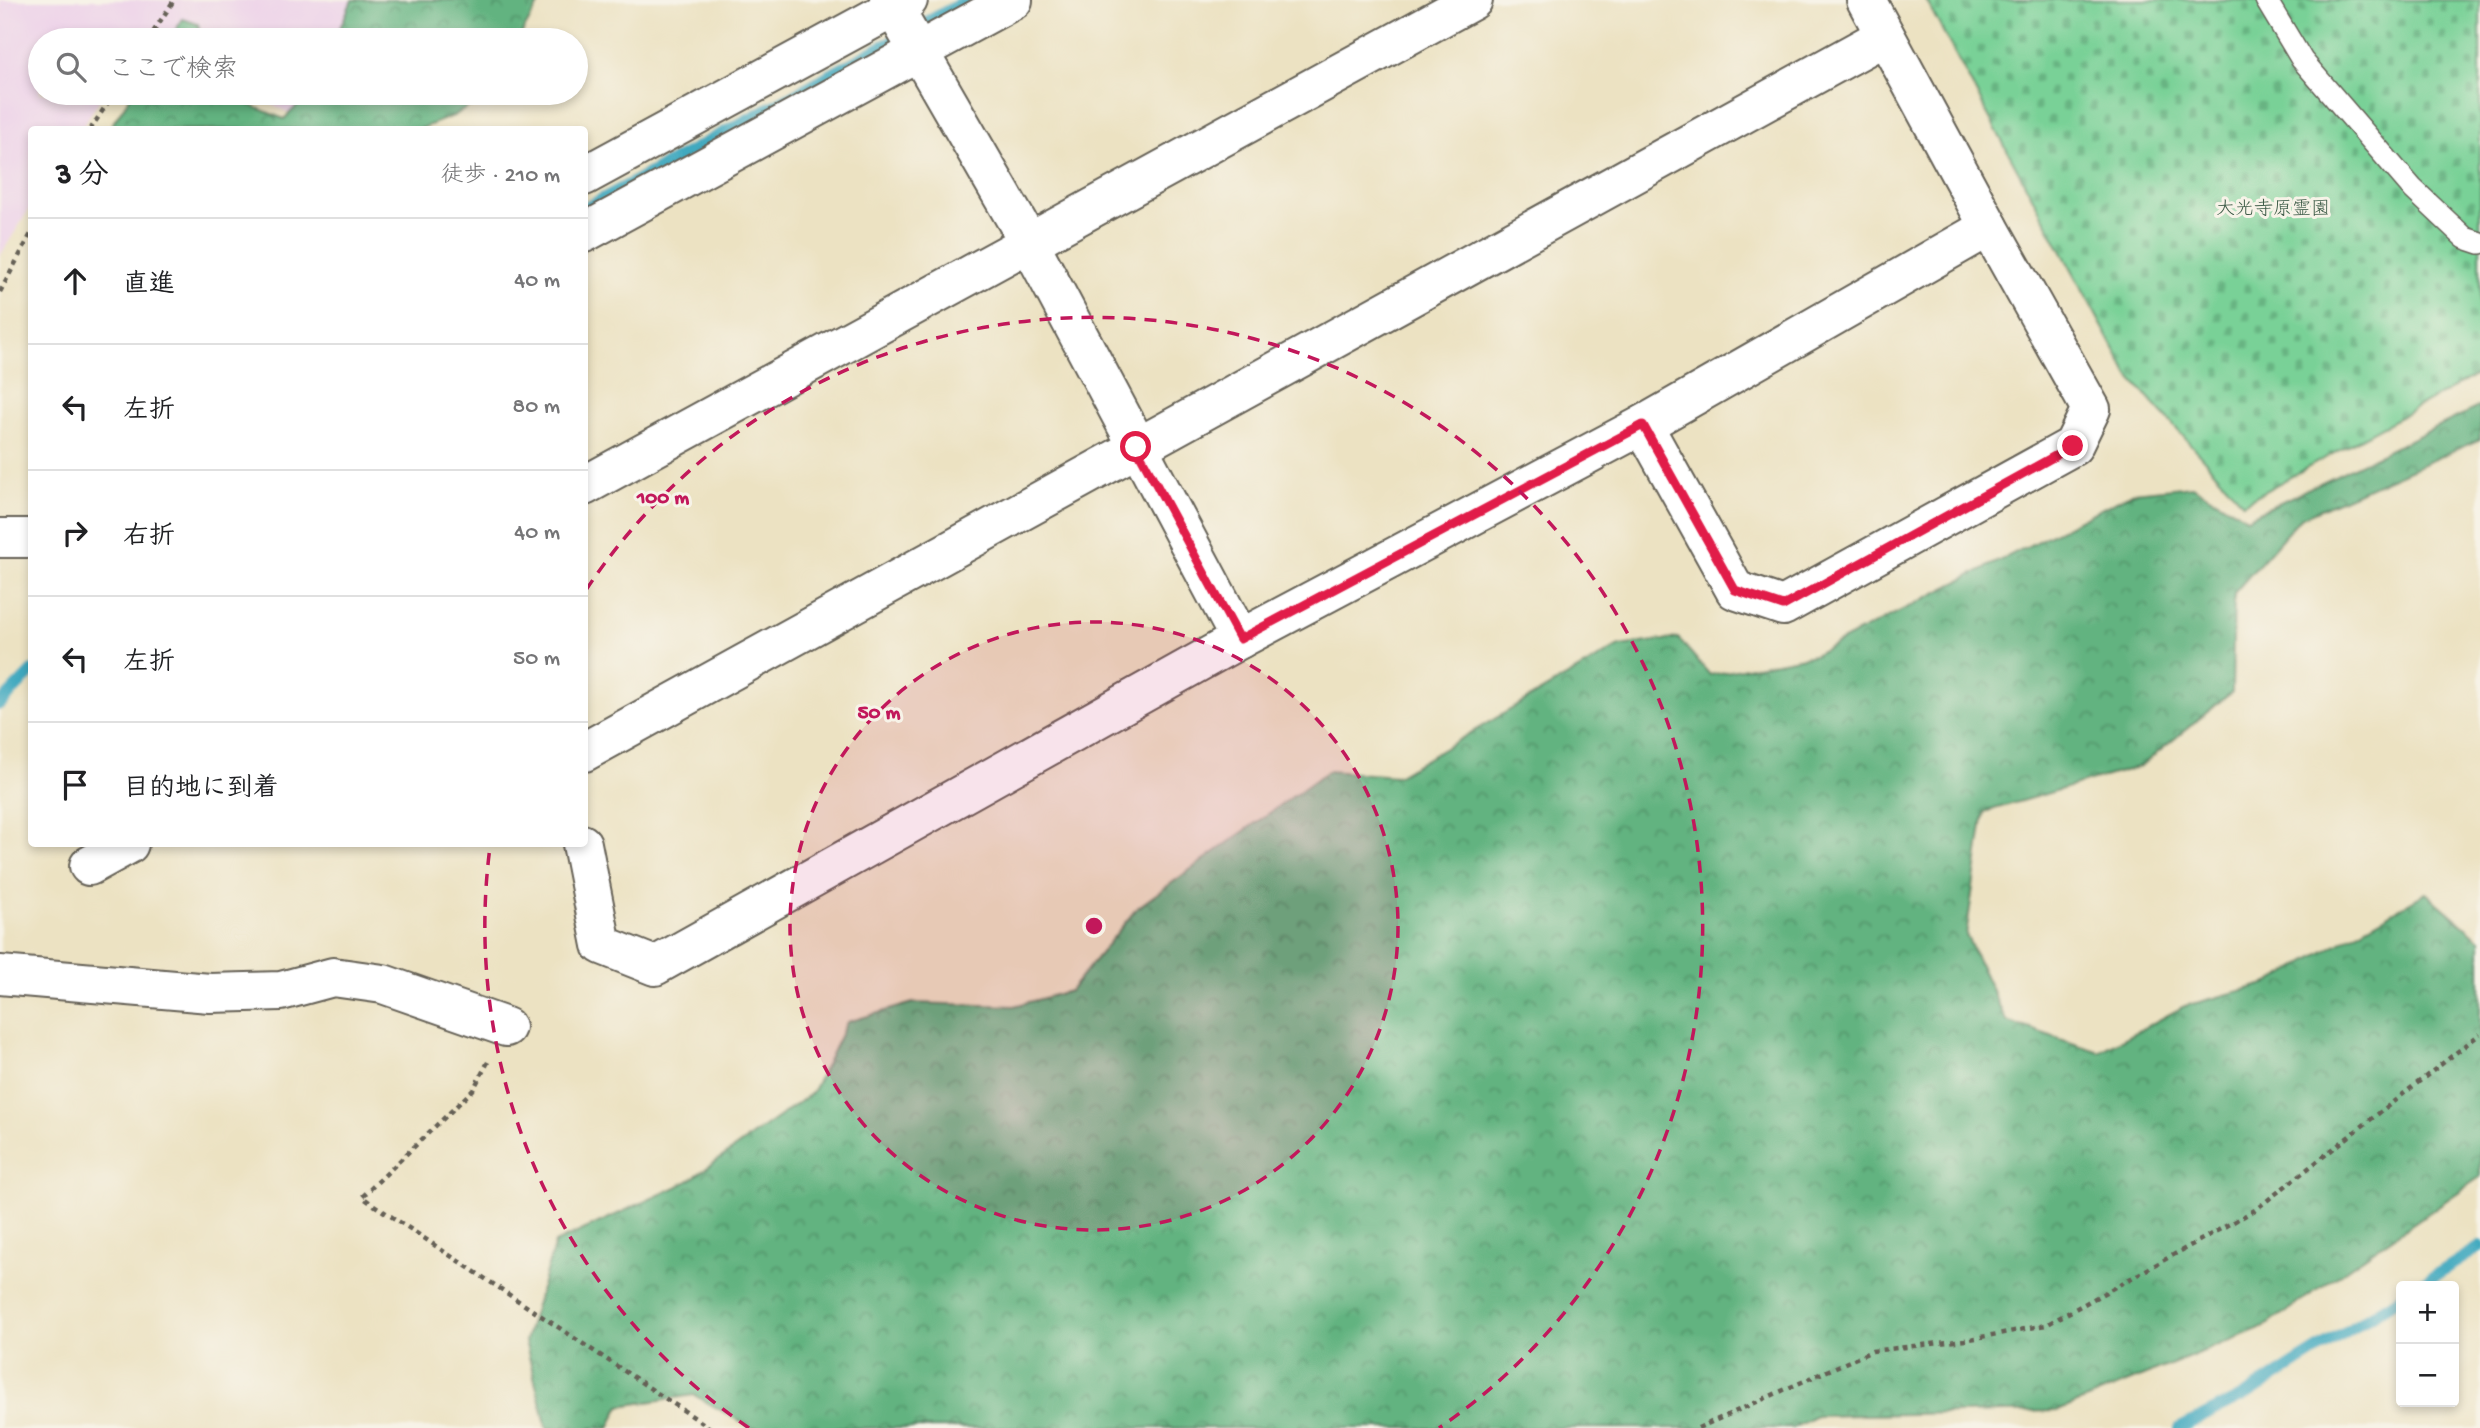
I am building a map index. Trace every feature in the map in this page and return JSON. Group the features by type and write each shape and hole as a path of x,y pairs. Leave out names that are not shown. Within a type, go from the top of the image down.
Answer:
{"street":[{"path":"588,231 1013,0"},
{"path":"588,484 1473,0"},
{"path":"1643,425 1735,590 1783,606 2073,446 2091,409 1866,0"},
{"path":"588,174 897,3 918,53 1030,244 1240,639"},
{"path":"588,750 1885,36"},
{"path":"583,847 602,945 655,966 1240,639 1643,425 1989,227"},
{"path":"0,538 28,538"},
{"path":"89,866 123,847"},
{"path":"0,975 210,993 281,991 333,976 383,984 506,1027"}],"lane":[{"path":"2266,0 2302,60 2413,189 2465,238 2480,243"}],"path":[{"path":"156,28 174,0"},
{"path":"93,126 106,105"},
{"path":"0,292 28,240"},
{"path":"506,1027 472,1090 362,1197 710,1428"},
{"path":"1698,1428 1872,1351 2046,1325 2255,1210 2480,1034"}],"shaded area":[{"path":"0,0 386,0 371,28 28,28 28,105 96,105 83,126 28,126 28,211 0,256"},
{"path":"273,105 332,105 321,126"}],"green space":[{"path":"352,0 541,0 525,28 340,28"},
{"name":"大光寺原霊園","path":"1926,0 2480,0 2480,373 2243,503 2129,376"},
{"path":"183,19 198,24 199,28 177,28"},
{"path":"125,105 250,105 284,119 298,105 472,105 428,126 111,126"},
{"path":"2480,406 2480,439 2300,518 2234,593 2232,692 2141,766 1984,812 1966,935 2006,1021 2099,1052 2185,1006 2269,983 2426,893 2480,939 2480,1177 2265,1326 2058,1411 1816,1416 1793,1428 752,1428 694,1395 620,1406 609,1428 547,1428 525,1341 555,1243 687,1182 812,1093 847,1022 913,1003 1014,1006 1070,991 1137,908 1328,771 1397,776 1619,646 1678,638 1710,675 1814,655 2134,492 2192,486 2247,518"}],"waterway":[{"path":"588,207 967,0"},
{"path":"0,704 28,675"},
{"path":"2426,1281 2480,1247"},
{"path":"2180,1428 2249,1393 2396,1300"}],"route":[{"path":"1136,447 1240,639 1643,425 1735,590 1783,606 2073,446"}]}
